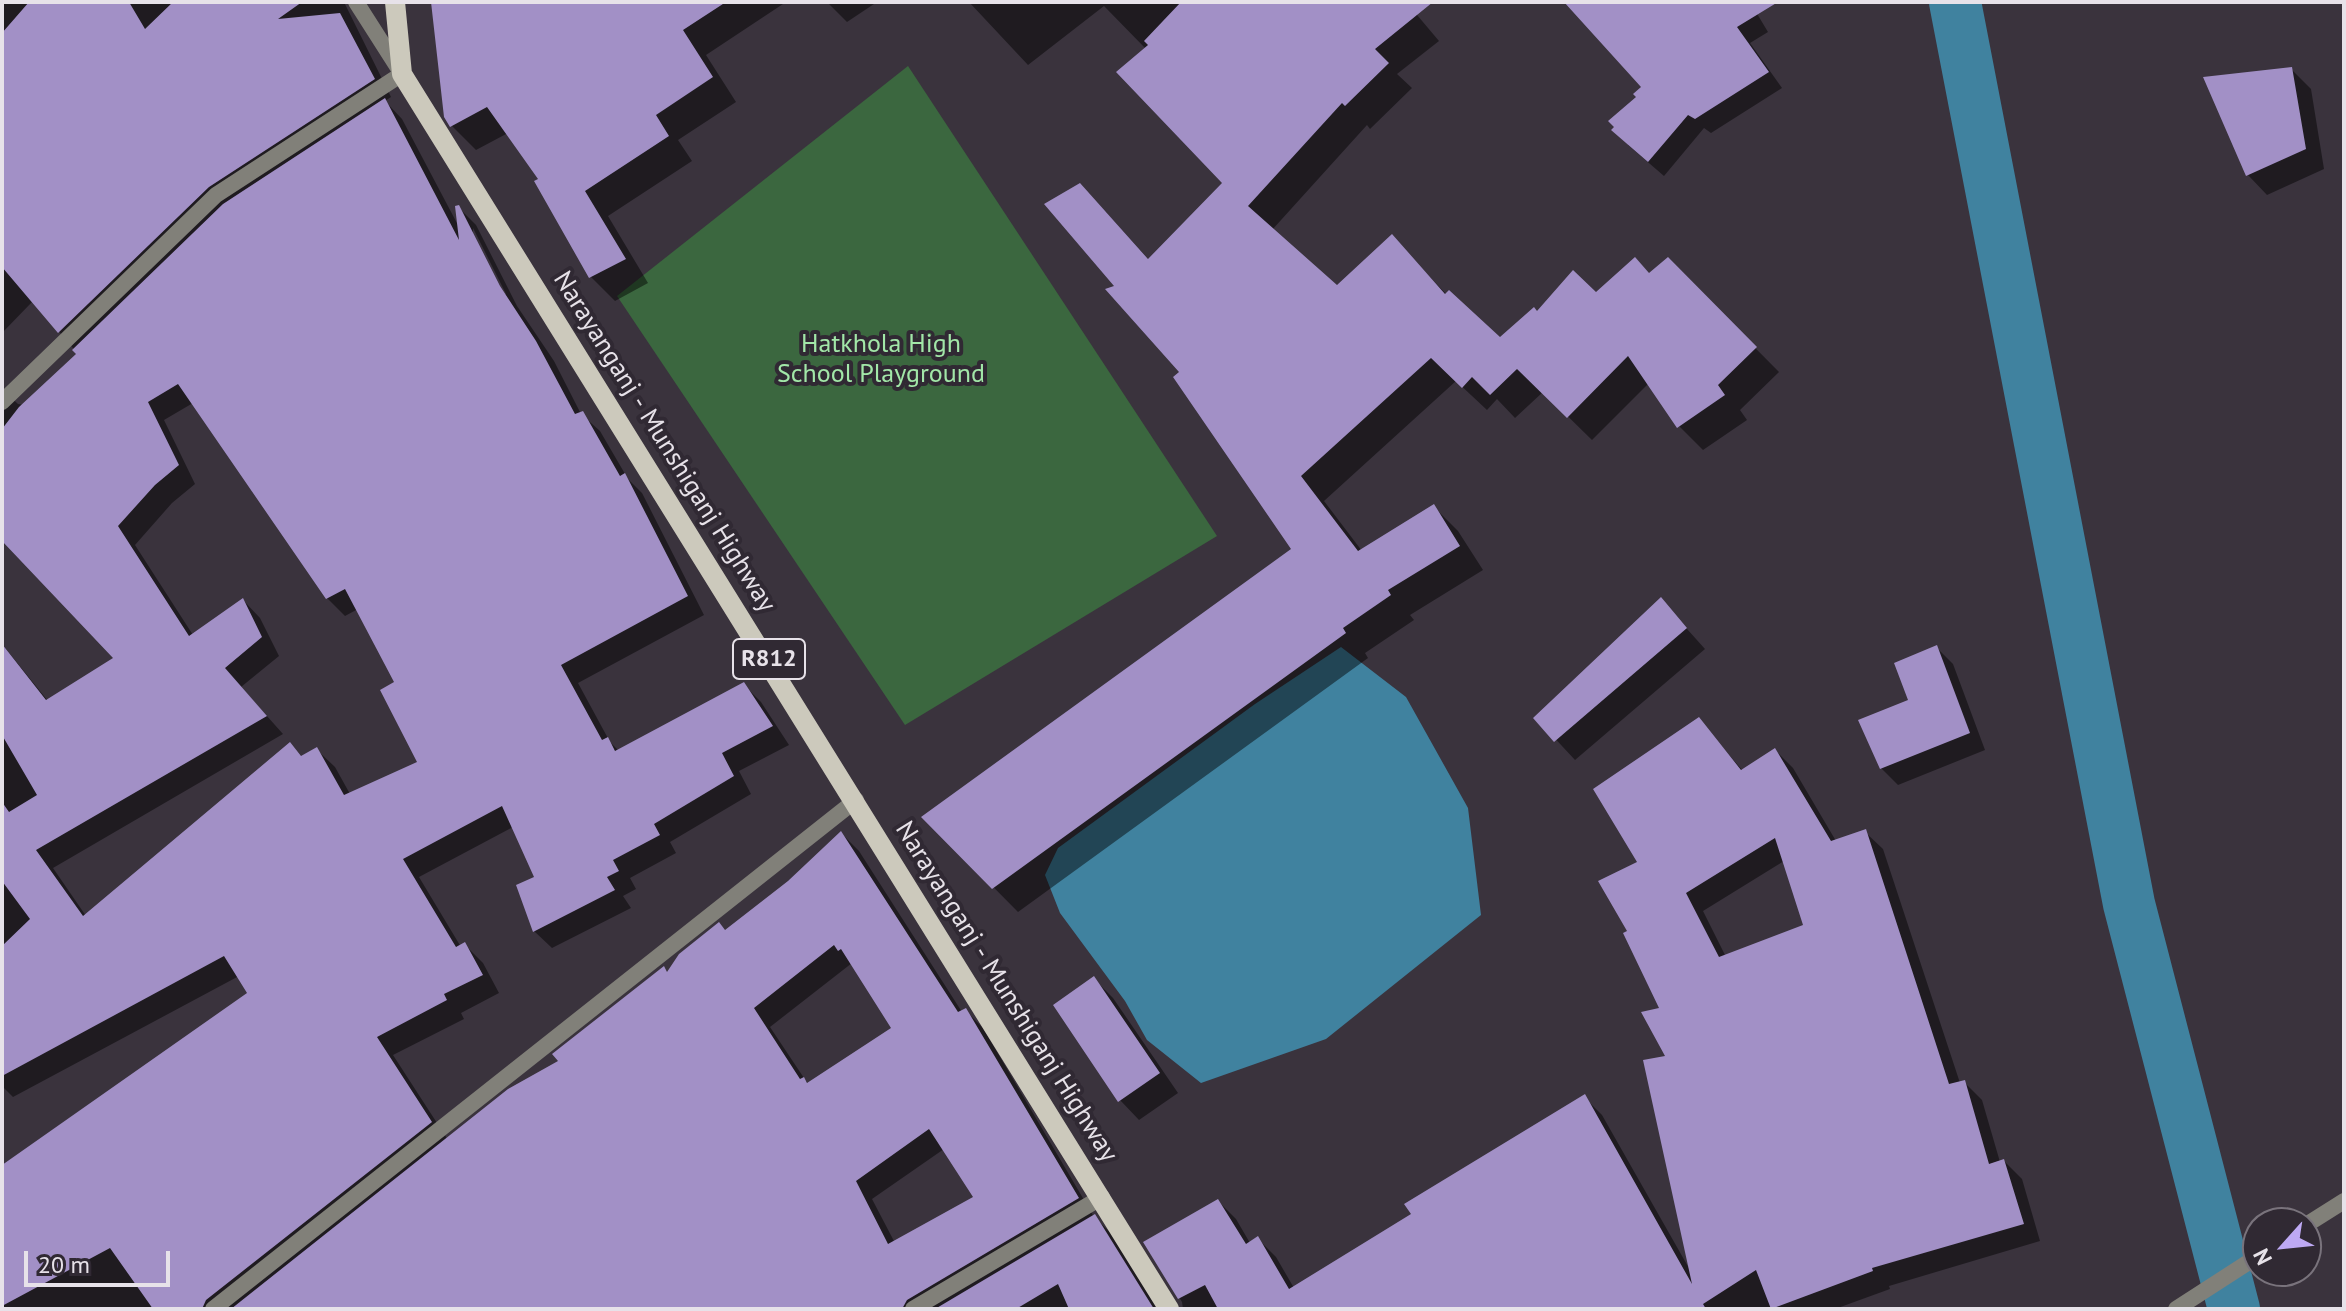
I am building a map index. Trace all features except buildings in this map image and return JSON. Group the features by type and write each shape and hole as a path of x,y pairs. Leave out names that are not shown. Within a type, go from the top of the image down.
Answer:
{"main road":[{"name":"Narayanganj - Munshiganj Highway","path":"395,2 402,74 856,800 1169,1309"}],"street":[{"path":"2,402 216,195 402,74 356,2"},
{"path":"213,1309 856,800"},
{"path":"913,1309 1102,1197"},
{"path":"2322,1215 2344,1201"},
{"path":"2176,1309 2242,1266"}],"green space":[{"name":"Hatkhola High School Playground","path":"908,66 1217,536 905,725 617,296"}],"water":[{"path":"1341,647 1406,697 1468,808 1481,915 1326,1039 1201,1083 1147,1040 1125,1001 1060,913 1045,875 1058,848 1255,704"}],"waterway":[{"path":"1955,2 2129,904 2234,1309"}]}
